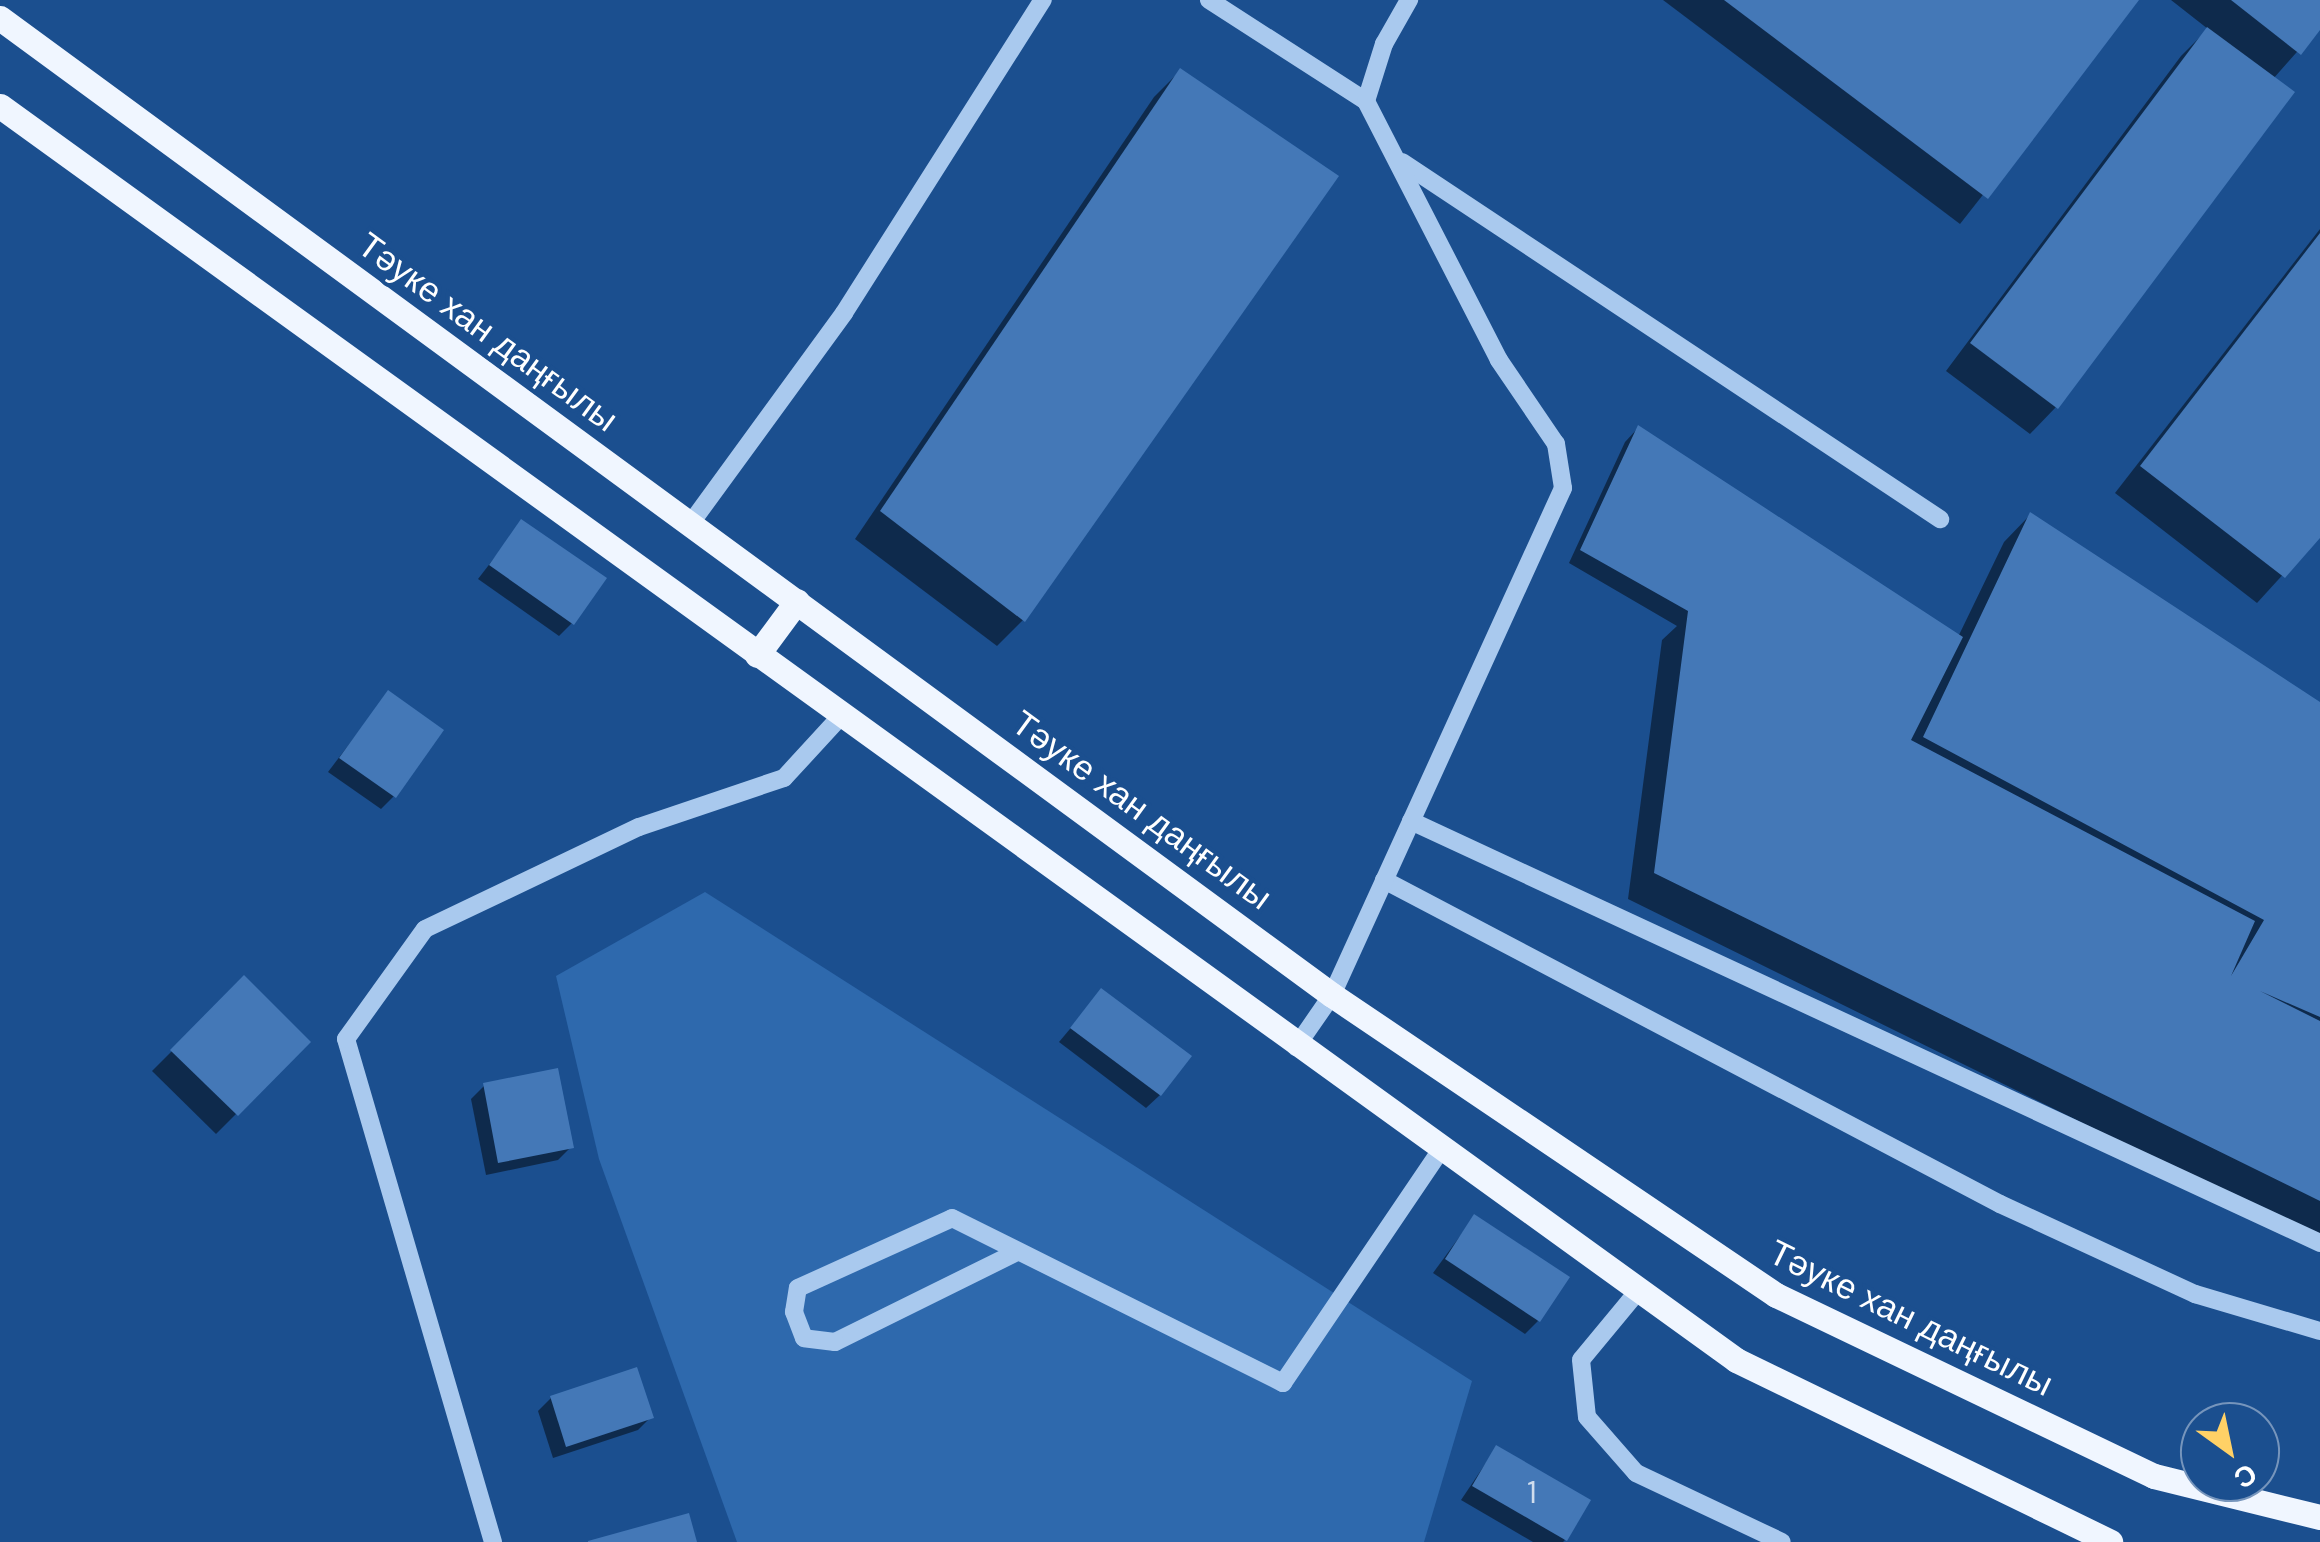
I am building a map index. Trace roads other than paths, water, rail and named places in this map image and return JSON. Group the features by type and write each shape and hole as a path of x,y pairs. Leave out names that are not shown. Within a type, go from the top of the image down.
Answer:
{"main road":[{"name":"Тәуке хан даңғылы","path":"0,18 1332,994 1776,1296 2154,1476 2320,1518"},
{"path":"0,106 1296,1047 1736,1360 2109,1542"},
{"path":"756,655 797,601"}],"street":[{"path":"691,524 844,313 1043,0"},
{"path":"1210,0 1366,101 1402,162 1499,360 1556,444 1563,488 1332,994 1296,1047"},
{"path":"1366,101 1384,44 1409,0"},
{"path":"1402,162 1940,519"},
{"path":"492,1542 346,1039 424,930 639,826 784,778 841,716"},
{"path":"1411,820 2320,1243"},
{"path":"1384,880 2000,1204 2194,1294 2320,1331"},
{"path":"1015,1253 835,1342 804,1338 794,1312 798,1288 952,1218 1015,1253 1283,1383 1440,1150"},
{"path":"1638,1291 1581,1360 1587,1417 1636,1473 1782,1542"}]}
